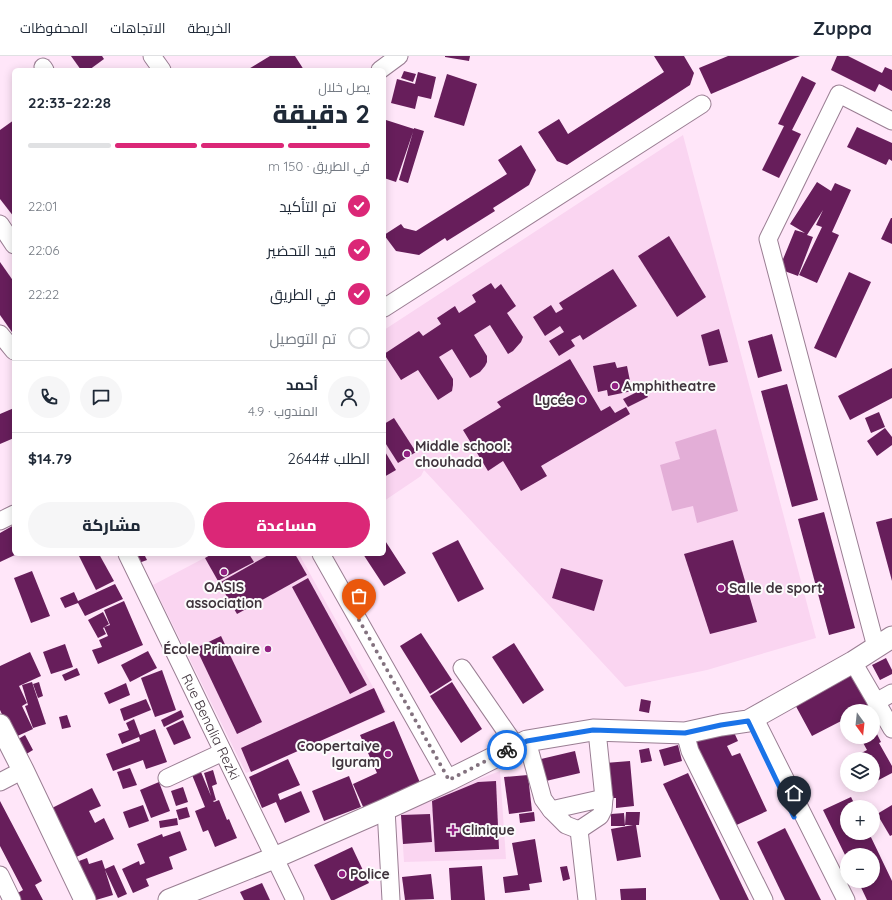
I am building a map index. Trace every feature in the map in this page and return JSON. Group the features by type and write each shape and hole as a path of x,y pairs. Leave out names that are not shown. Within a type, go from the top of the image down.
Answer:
{"main road":[{"path":"169,900 274,858 386,809 449,780 521,744 593,730 685,733 751,719 853,662 884,642"},
{"path":"0,726 23,770 85,900"}],"street":[{"path":"152,56 161,68"},
{"path":"383,68 399,56"},
{"path":"884,642 768,239 840,94 892,122"},
{"path":"386,307 702,104"},
{"path":"0,224 12,242"},
{"path":"0,334 12,349"},
{"path":"0,521 12,515"},
{"name":"Rue Benalia Rezki","path":"129,556 295,900"},
{"path":"322,556 449,780"},
{"path":"853,662 892,729"},
{"path":"462,668 521,744 542,799 566,825 579,830"},
{"path":"876,702 892,693"},
{"path":"751,719 833,900"},
{"path":"751,719 846,900"},
{"path":"579,830 600,816 603,810 604,798 597,731"},
{"path":"685,733 690,750 764,900"},
{"path":"167,778 223,752"},
{"path":"0,782 23,770"},
{"path":"551,810 604,798"},
{"path":"386,809 392,900"},
{"path":"579,830 587,900"},
{"path":"0,875 12,900"}],"shaded area":[{"name":"Lycée","path":"683,135 816,638 707,670 625,687 424,470 421,476 386,500 386,329"},
{"path":"716,429 738,511 697,523 693,506 672,511 660,465 680,459 675,442"},
{"name":"École Primaire","path":"208,556 300,556 387,712 246,773 153,585"},
{"name":"Clinique","path":"500,771 506,859 404,862 401,816 398,810"}],"building":[{"path":"71,56 102,56 104,59 92,68 80,68"},
{"path":"270,56 295,56 303,68 250,68"},
{"path":"445,56 470,56 469,61"},
{"path":"654,56 684,56 694,73 690,85 567,165 557,161 538,132 559,119 568,134 664,72"},
{"path":"728,56 800,56 711,94 699,68"},
{"path":"837,56 848,56 882,73 885,67 892,70 892,91 879,84 875,92 831,70"},
{"path":"404,71 416,74 413,82 401,78"},
{"path":"418,72 436,77 431,99 418,96 415,109 391,103 397,79 415,84"},
{"path":"447,74 477,84 464,126 434,117"},
{"path":"802,76 816,83 792,130 801,134 779,178 762,170 784,126 778,124"},
{"path":"386,120 424,131 408,183 399,180 413,132 396,182 386,179"},
{"path":"12,121 12,214 0,199 0,130"},
{"path":"857,127 892,143 892,161 889,159 886,165 847,147"},
{"path":"521,145 536,170 529,185 493,208 495,211 447,241 445,238 419,255 396,251 386,238 386,234 401,224 404,228 416,231 507,174 498,160"},
{"path":"817,182 831,191 835,183 851,190 832,232 839,235 817,283 799,275 822,227 816,225 823,210 807,235 813,237 798,276 779,269 795,230 805,233 790,224"},
{"path":"892,218 892,244 881,239"},
{"path":"669,236 706,297 677,317 638,256"},
{"path":"0,262 12,279 12,332 0,315"},
{"path":"613,269 637,306 583,340 580,335 571,340 575,346 559,356 549,341 564,332 560,326 545,336 533,317 551,305 556,313 563,309 559,303"},
{"path":"849,272 871,282 836,358 814,348"},
{"path":"491,283 495,289 501,284 516,306 507,313 523,337 521,342 508,354 490,325 474,335 487,356 487,362 480,372 470,378 452,349 439,357 453,379 453,385 452,391 438,400 418,370 401,380 386,357 386,353 419,331 423,336 441,324 437,318 455,306 459,313 476,302 472,295"},
{"path":"719,329 728,362 709,366 701,335"},
{"path":"772,334 782,371 758,378 748,341"},
{"path":"570,359 601,411 610,406 615,413 626,407 630,414 541,466 547,476 521,491 503,461 488,471 463,430 501,407 497,402"},
{"path":"615,362 617,368 627,366 632,391 608,396 607,390 598,392 593,366"},
{"path":"892,368 892,398 850,420 838,396"},
{"path":"787,384 818,500 792,507 761,391"},
{"path":"643,389 648,397 628,407 623,399"},
{"path":"12,409 12,439 0,444 0,414"},
{"path":"879,412 885,427 871,433 865,418"},
{"path":"394,418 416,452 398,463 386,444 386,423"},
{"path":"885,428 892,437 892,445 877,456 867,441"},
{"path":"386,453 396,470 386,476"},
{"path":"824,512 855,628 829,635 798,519"},
{"path":"892,518 892,581 876,522"},
{"path":"12,526 13,556 0,562 0,533"},
{"path":"458,540 484,589 458,602 432,553"},
{"name":"Salle de sport","path":"733,540 757,622 710,634 684,554"},
{"path":"386,542 406,573 384,586 364,556 386,556"},
{"path":"79,556 100,556 114,581 96,590"},
{"path":"134,556 145,556 147,560 136,564"},
{"name":"OASIS association","path":"208,556 250,556 254,562 218,581 205,558"},
{"path":"266,556 296,556 307,575 237,614 219,583"},
{"path":"561,568 603,580 594,611 552,598"},
{"path":"32,571 50,616 31,623 14,578"},
{"path":"308,578 367,685 350,694 292,587"},
{"path":"115,584 123,599 85,616 78,603 65,608 60,598 74,592 78,601"},
{"path":"124,601 143,645 98,664 92,650 102,647 99,640 108,636 104,627 110,625 104,610"},
{"path":"103,612 109,624 103,628 106,634 98,638 88,620"},
{"path":"421,633 452,680 430,694 400,646"},
{"path":"221,636 262,722 237,734 196,648"},
{"path":"514,643 544,690 523,704 492,657"},
{"path":"65,644 73,667 51,674 43,652"},
{"path":"148,651 157,668 130,682 121,665"},
{"path":"30,652 41,676 19,686 27,703 22,706 33,729 13,738 0,710 0,666"},
{"path":"886,658 892,670 892,674 880,680 872,665"},
{"path":"853,667 872,704 840,704 840,722 812,736 792,699"},
{"path":"77,668 80,675 65,681 62,675"},
{"path":"162,670 176,710 155,717 141,678"},
{"path":"32,682 46,724 33,728 25,706 28,705 22,685"},
{"path":"39,682 43,696 38,698 33,684"},
{"path":"452,682 482,729 461,743 430,696"},
{"path":"126,683 130,695 109,704 104,693"},
{"path":"374,688 385,712 251,772 241,748"},
{"path":"146,699 151,710 124,721 120,709"},
{"path":"641,699 651,701 649,713 639,711"},
{"path":"181,710 184,717 164,727 161,720"},
{"path":"67,715 71,727 62,729 59,717"},
{"path":"134,719 140,735 155,729 167,762 146,769 143,760 113,771 106,754 140,741 139,737 122,744 118,734 129,730 126,723"},
{"path":"183,720 191,738 174,745 166,728"},
{"name":"Coopertaive Iguram","path":"394,721 421,785 364,809 353,784 377,773 360,735"},
{"path":"732,728 738,741 727,746 732,756 740,753 767,811 730,828 689,739"},
{"path":"25,735 33,750 23,756 15,741"},
{"path":"864,744 880,744 892,766 892,773 880,779 880,752 863,752 867,750"},
{"path":"678,745 682,761 664,766 659,750"},
{"path":"649,748 652,761 641,763 639,750"},
{"path":"575,751 580,773 546,781 541,759"},
{"path":"288,759 300,785 278,794 280,800 301,791 310,812 285,823 276,802 262,808 249,777"},
{"path":"630,761 634,806 616,808 616,798 608,798 605,763"},
{"path":"130,768 137,785 123,789 117,772"},
{"path":"213,770 217,784 212,786 216,800 213,801 219,800 227,820 229,819 237,838 215,847 208,830 203,832 195,811 205,807 192,775 201,772 211,796 204,773"},
{"path":"688,773 749,900 720,900 663,784"},
{"path":"528,775 532,811 509,814 504,777"},
{"path":"349,776 361,807 324,821 312,791"},
{"path":"496,781 499,849 435,852 432,801 478,782"},
{"path":"159,782 170,811 151,818 140,790"},
{"path":"183,787 188,802 176,806 171,791"},
{"path":"92,788 101,806 89,811 95,823 104,818 114,839 70,860 46,811"},
{"path":"851,797 852,800 845,800"},
{"path":"0,801 42,881 35,885 43,900 19,900 16,894 23,890 0,846"},
{"path":"840,802 840,840 872,840 876,848 842,848 823,810"},
{"path":"143,805 149,821 129,828 123,812"},
{"path":"892,805 892,835 890,836 880,819 880,812"},
{"path":"187,807 190,817 179,820 176,810"},
{"path":"534,812 535,821 520,823 519,814"},
{"path":"626,812 640,812 639,825 636,825 641,857 617,861 611,829 633,825 625,825"},
{"path":"624,813 625,826 611,826 611,814"},
{"path":"430,814 432,842 403,844 401,815"},
{"path":"177,818 178,825 160,828 159,821"},
{"path":"785,828 821,900 785,900 757,842"},
{"path":"180,831 187,850 169,857 173,869 146,879 149,886 133,893 122,869 139,861 140,865 145,863 137,844 162,834 163,837"},
{"path":"535,839 542,882 529,884 530,890 505,893 503,877 518,875 512,843"},
{"name":"Police","path":"352,847 369,883 334,900 331,900 314,865"},
{"path":"880,856 892,881 892,900 867,900 861,888 880,888"},
{"path":"87,858 89,864 102,860 105,869 114,865 127,894 118,898 105,870 113,895 91,900 79,861"},
{"path":"482,866 485,900 451,900 449,868"},
{"path":"567,866 570,879 563,881 560,867"},
{"path":"431,874 434,899 405,900 402,877"},
{"path":"262,883 270,900 244,900 240,892"},
{"path":"646,888 646,900 621,900 620,889"}],"way so far":[{"path":"359,620 449,780 507,750"}],"place":[{"name":"Amphitheatre","path":"615,386"},
{"name":"Lycée","path":"582,400"},
{"name":"Middle school: chouhada","path":"407,454"},
{"name":"OASIS association","path":"224,572"},
{"name":"Salle de sport","path":"721,588"},
{"name":"École Primaire","path":"268,649"},
{"name":"Coopertaive Iguram","path":"388,754"},
{"name":"Clinique","path":"453,830"},
{"name":"Police","path":"342,874"}],"route":[{"path":"507,750 527,741 593,730 685,733 748,721 794,817"}]}
